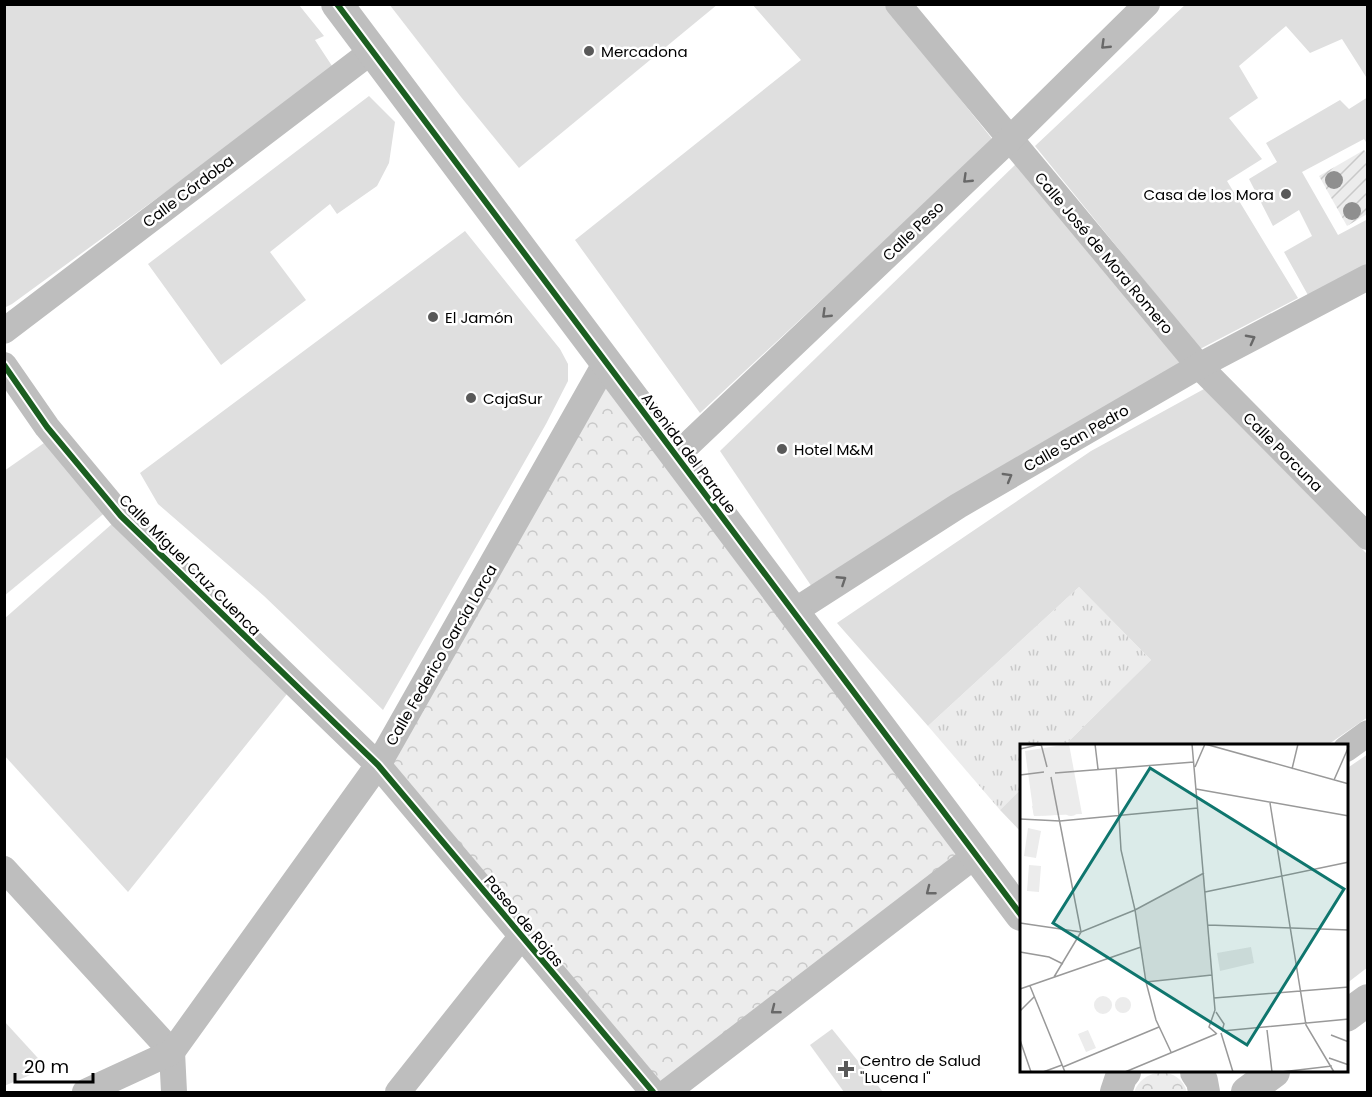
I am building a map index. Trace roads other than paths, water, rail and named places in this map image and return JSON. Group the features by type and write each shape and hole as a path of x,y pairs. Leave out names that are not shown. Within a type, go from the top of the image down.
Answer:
{"street":[{"name":"Avenida del Parque","path":"337,4 1020,914"},
{"name":"Calle José de Mora Romero","path":"898,4 1199,366"},
{"name":"Calle Peso","path":"676,456 1010,139 1147,4"},
{"name":"Calle Córdoba","path":"4,331 372,51"},
{"name":"Calle San Pedro","path":"793,612 958,506 1199,366 1368,277"},
{"name":"Calle Federico García Lorca","path":"172,1052 378,765 606,362"},
{"name":"Calle Miguel Cruz Cuenca","path":"4,365 47,427 121,516 378,765"},
{"name":"Calle Porcuna","path":"1199,366 1368,537"},
{"path":"1348,748 1368,733"},
{"name":"Paseo de Rojas","path":"378,765 652,1092"},
{"path":"667,1092 976,855"},
{"path":"4,869 172,1052 174,1092"},
{"path":"398,1092 521,937"},
{"path":"1348,1015 1368,1000"},
{"path":"85,1092 172,1052"},
{"path":"1197,1073 1204,1092"},
{"path":"1247,1092 1271,1073"}],"place":[{"name":"Mercadona","path":"589,51"},
{"name":"Casa de los Mora","path":"1286,194"},
{"name":"El Jamón","path":"433,317"},
{"name":"CajaSur","path":"471,398"},
{"name":"Hotel M&M","path":"782,449"},
{"name":"Centro de Salud \"Lucena I\"","path":"846,1069"}]}
